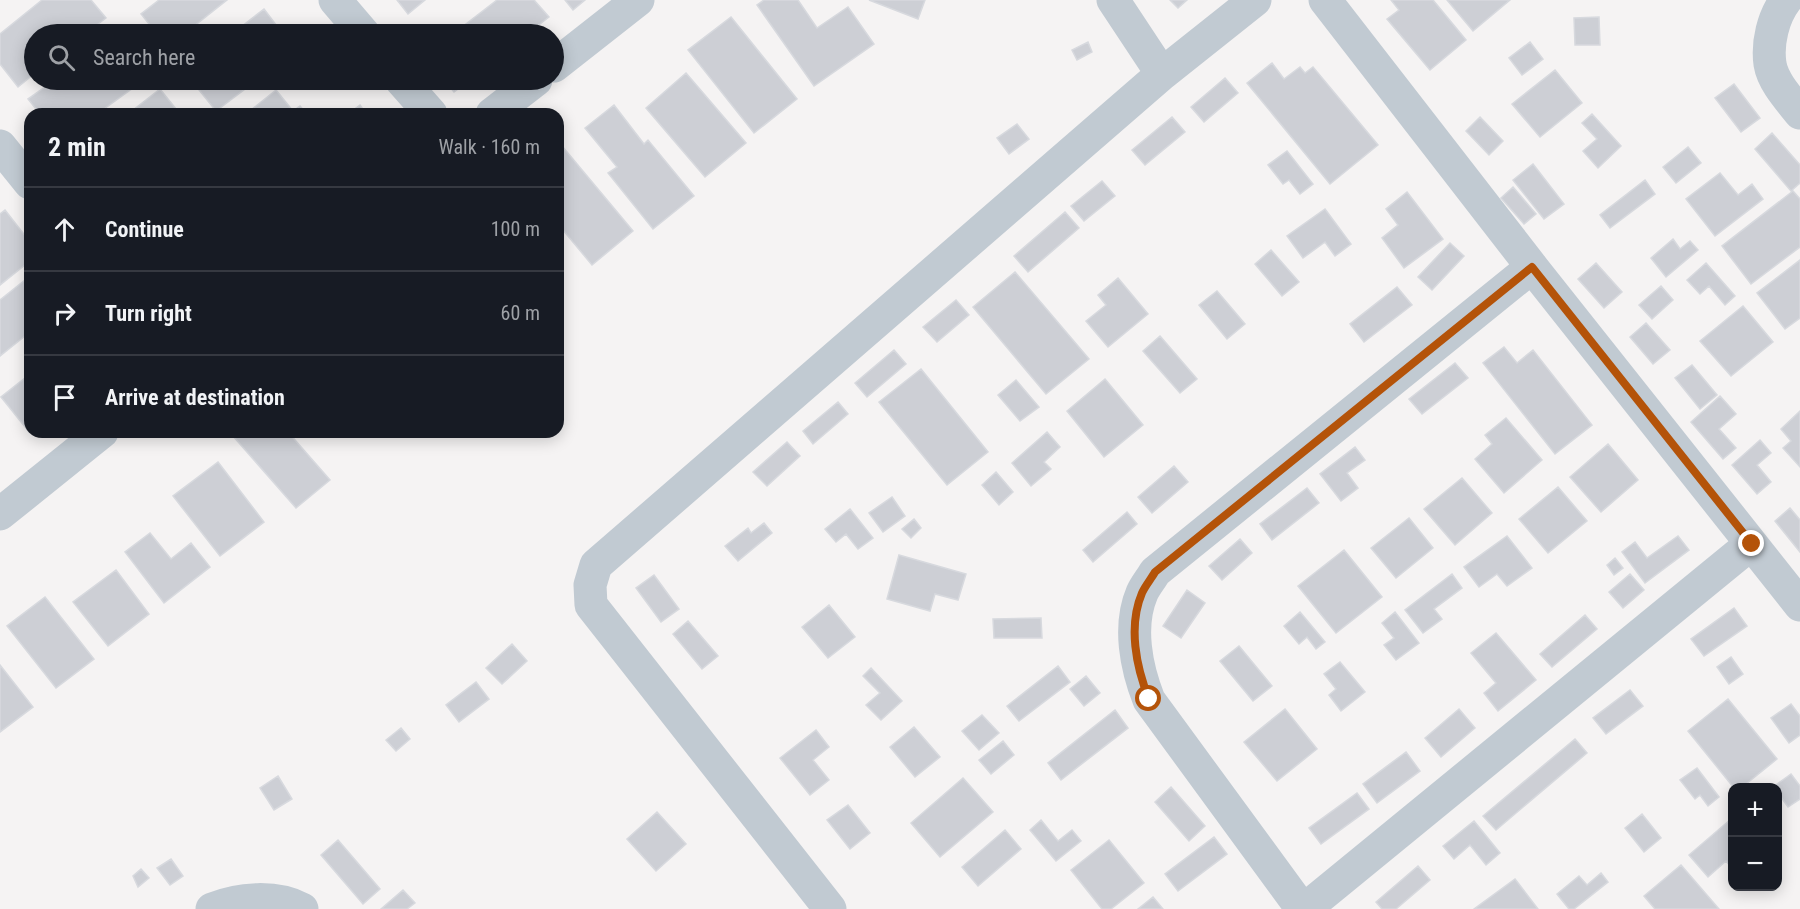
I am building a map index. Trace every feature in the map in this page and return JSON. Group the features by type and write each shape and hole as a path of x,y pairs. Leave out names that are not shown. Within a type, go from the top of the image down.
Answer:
{"street":[{"path":"335,0 355,24"},
{"path":"564,58 638,0"},
{"path":"1113,0 1162,74"},
{"path":"830,909 591,605 590,585 596,565 1162,74 1255,0"},
{"path":"1325,0 1532,267 1800,605"},
{"path":"1786,0 1781,6 1772,30 1770,65 1782,90 1800,113"},
{"path":"410,90 426,108"},
{"path":"500,108 523,90"},
{"path":"0,146 24,176"},
{"path":"1532,267 1155,572 1142,593 1137,616 1135,646 1140,675 1149,699 1303,909 1752,544"},
{"path":"0,514 95,438"},
{"path":"212,909 238,902 269,899 302,909"}],"building":[{"path":"42,0 91,0 106,18 98,24 24,24 24,82 18,87 0,64 0,34"},
{"path":"159,0 227,0 197,24 149,24 141,14"},
{"path":"397,0 425,0 408,14"},
{"path":"497,0 534,0 549,17 540,24 466,24"},
{"path":"565,0 585,0 573,10"},
{"path":"764,0 798,0 817,28 848,7 874,44 814,86 757,5"},
{"path":"869,0 925,0 918,19"},
{"path":"1170,0 1187,0 1178,8"},
{"path":"1391,0 1433,0 1466,40 1430,70 1387,19 1399,10"},
{"path":"1447,0 1510,0 1473,31"},
{"path":"264,9 275,24 245,24"},
{"path":"731,17 797,99 754,133 688,50"},
{"path":"1599,17 1600,45 1575,45 1574,18"},
{"path":"1088,42 1092,52 1077,60 1072,50"},
{"path":"1530,42 1543,59 1522,75 1509,58"},
{"path":"1272,63 1284,79 1300,67 1305,73 1313,67 1378,145 1330,184 1247,83"},
{"path":"1555,70 1582,103 1540,137 1512,104"},
{"path":"686,73 746,143 705,177 646,108"},
{"path":"1225,78 1238,93 1204,122 1191,107"},
{"path":"1734,84 1760,118 1741,132 1715,98"},
{"path":"41,90 130,90 105,108 35,108 28,99"},
{"path":"161,90 175,108 136,108"},
{"path":"199,90 244,90 220,108 214,108"},
{"path":"276,90 291,108 254,108"},
{"path":"614,105 644,144 648,140 694,196 653,229 608,173 617,167 585,128"},
{"path":"1592,114 1621,146 1598,168 1583,151 1597,139 1582,123"},
{"path":"1172,117 1185,132 1145,165 1132,150"},
{"path":"1480,117 1503,141 1489,155 1466,131"},
{"path":"1017,124 1029,139 1009,154 997,138"},
{"path":"1772,133 1800,165 1800,183 1791,191 1755,149"},
{"path":"1688,147 1701,163 1676,183 1663,167"},
{"path":"564,148 633,231 592,265 564,231"},
{"path":"1287,151 1313,184 1300,194 1289,180 1283,184 1268,165"},
{"path":"1533,164 1564,204 1544,219 1513,180"},
{"path":"1720,173 1738,195 1752,184 1763,199 1715,236 1686,199"},
{"path":"1645,180 1655,194 1610,228 1600,215"},
{"path":"1102,181 1115,196 1084,221 1071,206"},
{"path":"1513,187 1536,214 1524,224 1501,198"},
{"path":"1793,191 1800,199 1800,247 1751,284 1722,246"},
{"path":"1407,192 1443,239 1404,268 1382,238 1398,225 1386,209"},
{"path":"1325,209 1351,244 1335,256 1325,242 1303,258 1287,236"},
{"path":"5,210 24,234 24,266 0,285 0,214"},
{"path":"1065,212 1079,228 1028,272 1014,256"},
{"path":"1673,239 1680,249 1690,241 1698,250 1666,277 1651,258"},
{"path":"1450,243 1464,256 1432,290 1418,277"},
{"path":"1271,250 1299,282 1282,296 1255,264"},
{"path":"1800,260 1800,318 1785,329 1757,293"},
{"path":"1596,263 1622,292 1604,308 1578,279"},
{"path":"1706,263 1735,296 1725,305 1709,286 1700,294 1687,280"},
{"path":"1015,272 1089,359 1046,394 973,307"},
{"path":"1118,278 1148,314 1108,347 1086,321 1106,305 1098,295"},
{"path":"24,281 24,337 0,356 0,300"},
{"path":"1661,286 1673,300 1652,319 1639,305"},
{"path":"1397,287 1412,305 1364,342 1350,324"},
{"path":"1217,291 1245,324 1227,339 1199,305"},
{"path":"956,300 969,315 937,342 923,327"},
{"path":"1743,306 1773,342 1731,376 1700,341"},
{"path":"1646,323 1670,350 1653,364 1630,337"},
{"path":"1160,336 1197,379 1180,393 1143,351"},
{"path":"1504,347 1517,363 1533,350 1592,425 1555,454 1483,363"},
{"path":"894,350 906,364 867,397 855,383"},
{"path":"1455,363 1468,378 1422,414 1409,399"},
{"path":"1692,365 1717,395 1700,409 1675,378"},
{"path":"921,369 988,452 947,485 879,402"},
{"path":"24,379 24,426 1,397"},
{"path":"1105,379 1143,425 1104,457 1067,411"},
{"path":"1016,380 1039,407 1020,421 998,395"},
{"path":"1720,396 1736,414 1719,429 1736,448 1723,459 1691,422"},
{"path":"838,402 848,414 813,444 803,431"},
{"path":"1800,411 1800,467 1783,448 1791,441 1781,429"},
{"path":"1506,418 1542,460 1504,493 1475,459 1492,444 1485,435"},
{"path":"1047,432 1060,447 1044,462 1051,469 1031,486 1012,463"},
{"path":"235,438 293,438 330,480 296,508"},
{"path":"1760,440 1771,453 1757,465 1771,482 1757,494 1732,465"},
{"path":"787,442 800,456 767,486 753,472"},
{"path":"1608,444 1638,480 1601,512 1570,477"},
{"path":"1355,447 1365,460 1347,473 1358,488 1341,501 1320,474"},
{"path":"218,462 264,522 220,556 173,496"},
{"path":"1174,466 1188,482 1152,513 1138,497"},
{"path":"996,472 1013,492 999,505 982,485"},
{"path":"1462,478 1492,513 1455,545 1424,509"},
{"path":"1558,487 1587,521 1548,553 1519,519"},
{"path":"1307,488 1319,503 1272,540 1260,524"},
{"path":"892,497 905,516 883,532 869,513"},
{"path":"1790,508 1800,520 1800,552 1775,521"},
{"path":"850,509 873,538 858,549 846,534 836,542 825,529"},
{"path":"1127,512 1137,524 1093,562 1083,550"},
{"path":"1409,518 1433,548 1396,578 1371,548"},
{"path":"914,519 921,528 911,538 902,529"},
{"path":"764,523 772,533 738,561 725,546 748,528 751,533"},
{"path":"150,533 171,559 191,543 210,567 164,603 125,552"},
{"path":"1507,536 1532,568 1507,586 1497,574 1479,587 1464,567"},
{"path":"1678,536 1689,550 1645,583 1622,552 1635,542 1647,558"},
{"path":"1240,539 1252,553 1222,580 1209,566"},
{"path":"1344,550 1382,597 1336,633 1298,586"},
{"path":"899,555 966,574 958,600 935,594 930,611 887,599"},
{"path":"1615,558 1623,568 1614,575 1607,565"},
{"path":"116,570 149,614 108,646 73,602"},
{"path":"1452,574 1462,588 1434,609 1442,619 1423,633 1405,610"},
{"path":"1630,574 1644,590 1623,608 1609,592"},
{"path":"654,575 679,609 661,622 636,588"},
{"path":"1187,590 1205,603 1181,638 1163,626"},
{"path":"45,597 94,659 56,688 7,626"},
{"path":"829,605 855,637 828,658 802,627"},
{"path":"1734,608 1747,626 1704,656 1691,639"},
{"path":"1300,612 1325,642 1316,649 1307,637 1299,644 1284,626"},
{"path":"1395,612 1419,643 1396,660 1384,645 1394,638 1382,623"},
{"path":"1585,615 1597,629 1552,667 1540,654"},
{"path":"1041,618 1042,638 994,638 993,619"},
{"path":"688,621 718,656 702,669 673,634"},
{"path":"1496,633 1536,680 1498,711 1484,693 1496,683 1471,653"},
{"path":"512,644 527,661 502,684 486,668"},
{"path":"1239,646 1272,686 1253,701 1220,661"},
{"path":"1731,657 1743,674 1729,684 1717,667"},
{"path":"1340,662 1365,692 1341,711 1329,695 1336,689 1324,674"},
{"path":"0,665 33,707 0,732"},
{"path":"1058,666 1070,682 1019,721 1007,706"},
{"path":"871,668 902,701 881,720 866,705 880,693 863,676"},
{"path":"1086,676 1100,693 1084,706 1070,689"},
{"path":"476,682 489,699 459,722 446,705"},
{"path":"1630,690 1643,706 1606,734 1593,718"},
{"path":"1728,699 1777,759 1747,783 1730,783 1688,731"},
{"path":"1791,704 1800,716 1800,735 1789,743 1771,718"},
{"path":"1285,709 1317,749 1277,781 1244,742"},
{"path":"1459,709 1475,728 1441,757 1425,738"},
{"path":"1115,710 1128,728 1061,780 1048,763"},
{"path":"982,715 999,733 979,750 962,731"},
{"path":"914,727 940,757 915,777 890,747"},
{"path":"401,728 410,739 396,751 386,740"},
{"path":"816,730 829,747 813,760 829,780 810,795 780,758"},
{"path":"1575,739 1587,753 1496,830 1483,816"},
{"path":"1003,741 1014,755 991,774 979,760"},
{"path":"1406,752 1420,771 1377,803 1363,784"},
{"path":"1697,768 1719,797 1708,806 1700,795 1695,799 1680,780"},
{"path":"1791,774 1800,786 1800,799 1788,807 1782,799 1782,783 1779,783"},
{"path":"278,776 292,799 274,810 260,788"},
{"path":"963,778 993,812 940,857 911,823"},
{"path":"1171,787 1205,826 1189,841 1155,802"},
{"path":"1357,793 1369,809 1321,844 1309,828"},
{"path":"848,805 870,833 850,849 827,820"},
{"path":"657,812 686,844 656,871 627,839"},
{"path":"1642,814 1661,838 1644,852 1625,828"},
{"path":"1041,820 1058,841 1072,830 1081,841 1056,861 1030,830"},
{"path":"1474,821 1500,853 1486,865 1470,845 1454,859 1443,846"},
{"path":"1728,822 1728,863 1726,861 1708,877 1689,855"},
{"path":"1005,830 1021,849 978,886 962,867"},
{"path":"1214,837 1227,854 1178,891 1165,874"},
{"path":"338,840 380,889 363,904 321,855"},
{"path":"1109,840 1144,883 1111,909 1102,909 1071,870"},
{"path":"171,859 183,876 170,885 157,868"},
{"path":"1681,865 1719,909 1655,909 1644,896"},
{"path":"1418,866 1430,880 1396,909 1382,909 1376,902"},
{"path":"141,869 149,878 138,887 133,876"},
{"path":"1601,873 1608,882 1574,909 1569,909 1557,894 1579,876 1587,885"},
{"path":"1515,879 1538,909 1474,909"},
{"path":"403,890 415,903 407,909 381,909"},
{"path":"1153,897 1163,909 1138,909"}],"route":[{"path":"1149,699 1140,675 1135,646 1137,616 1142,593 1155,572 1532,267 1752,544"}]}
